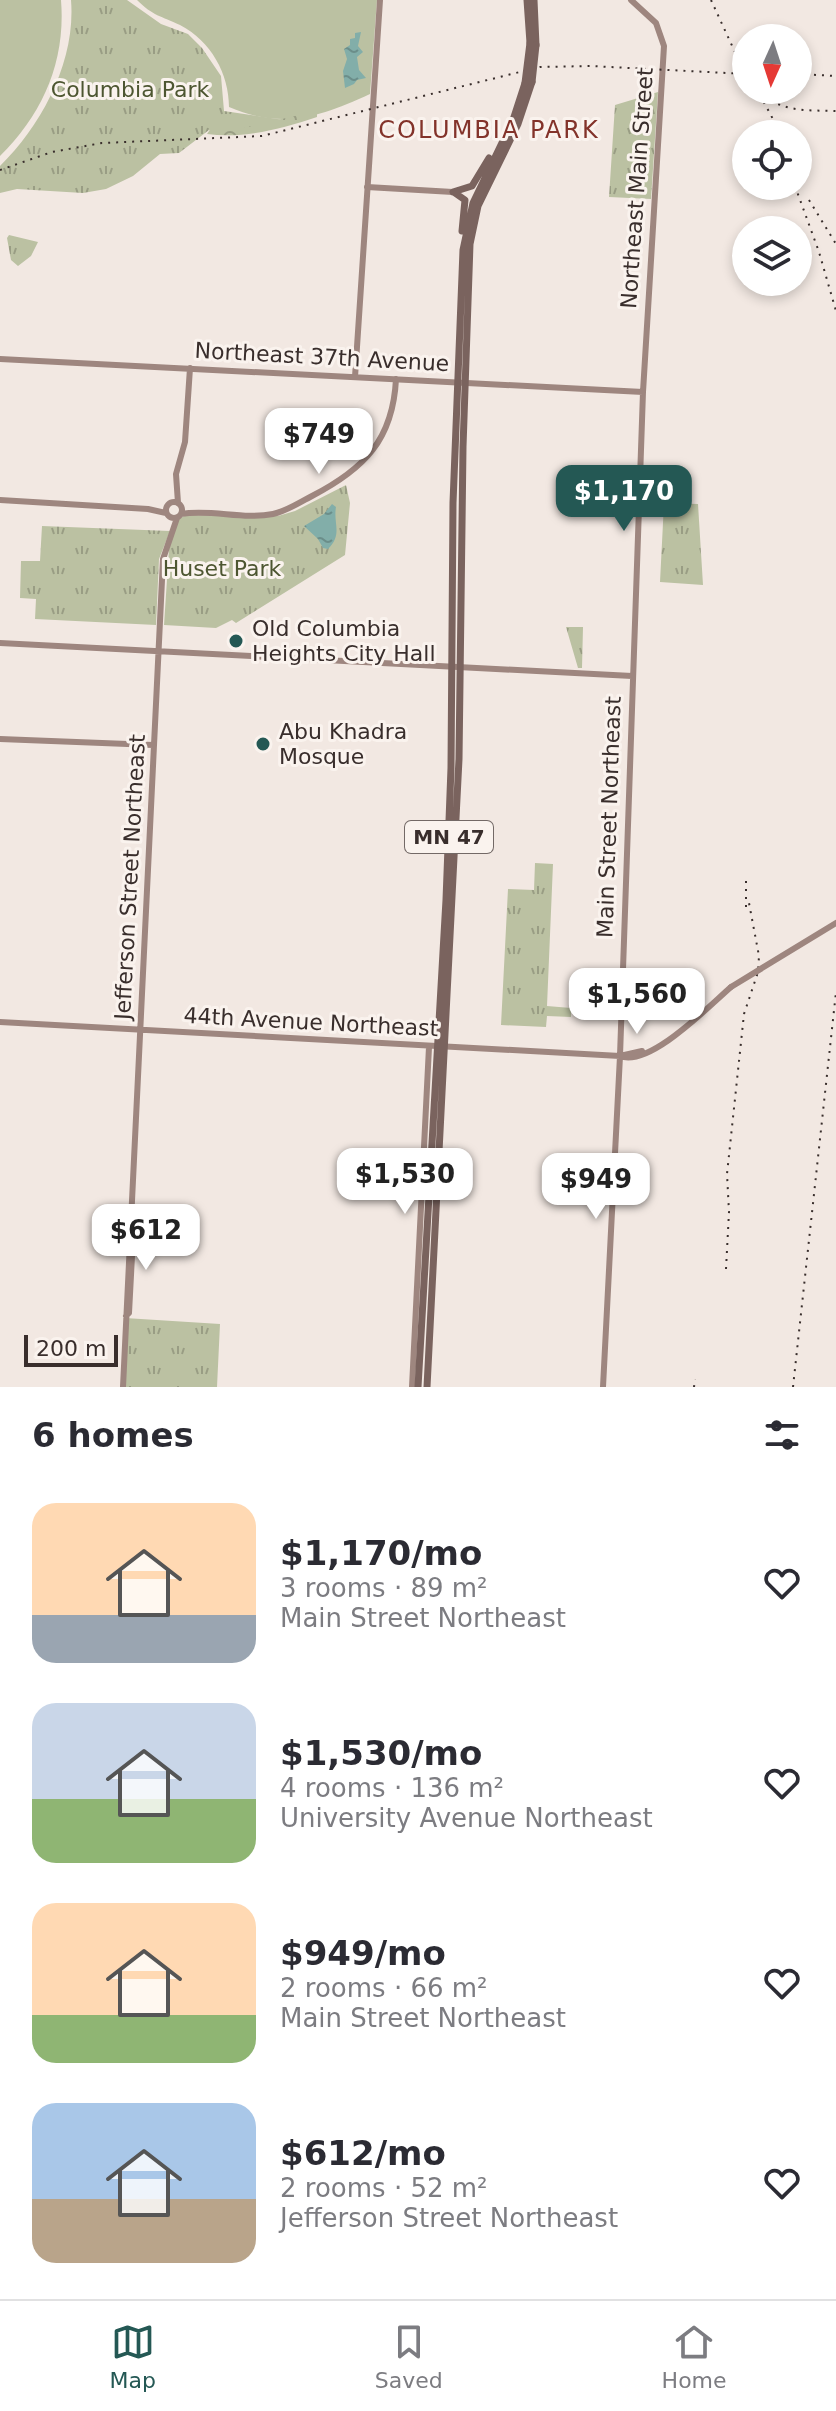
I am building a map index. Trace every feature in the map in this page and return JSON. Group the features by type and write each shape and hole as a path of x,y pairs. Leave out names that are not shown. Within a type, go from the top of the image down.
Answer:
{"main road":[{"name":"MN 47","path":"527,0 533,44"},
{"name":"MN 47","path":"462,382 474,219 524,110 533,44 534,0"},
{"name":"MN 47","path":"418,1387 437,1047 459,744 455,667 463,250 473,203 528,82"},
{"path":"453,192 472,186 506,133"},
{"path":"453,192 465,200 463,250"},
{"name":"MN 47","path":"427,1387 437,1047"}],"street":[{"path":"355,377 380,0"},
{"name":"Northeast Main Street","path":"631,0 656,23 664,46 643,392"},
{"path":"367,187 453,192"},
{"name":"Northeast 37th Avenue","path":"0,359 643,392"},
{"name":"Jefferson Street Northeast","path":"123,1387 132,1268 131,1221 163,559 172,535 190,368"},
{"path":"0,500 273,514 345,478 365,461 381,439 394,405 396,379"},
{"name":"Main Street Northeast","path":"603,1387 620,1056 643,392"},
{"path":"0,643 632,676"},
{"path":"0,739 153,745"},
{"name":"44th Avenue Northeast","path":"0,1022 620,1056 664,1042 731,987 836,923"},
{"path":"412,1387 437,1047"}],"green space":[{"path":"0,0 61,0 62,22 55,65 40,104 0,156"},
{"name":"Columbia Park","path":"71,0 127,0 161,24 188,34 221,76 224,111 284,120 209,130 179,153 160,154 133,176 106,189 83,193 17,189 0,193 0,166 30,131 62,69 71,23"},
{"path":"137,0 377,0 370,94 301,118 266,118 229,107 222,71 209,49 191,32 153,13"},
{"path":"658,92 651,199 609,197 615,105"},
{"path":"317,113 317,117 262,132 207,134 213,125 277,120"},
{"path":"9,235 38,242 31,256 18,266 11,260"},
{"name":"Huset Park","path":"346,485 350,503 345,555 236,623 232,620 216,628 164,625 169,549 178,519 187,515 278,516 295,511"},
{"path":"664,503 698,504 703,585 660,582"},
{"name":"Huset Park","path":"42,526 170,531 159,559 156,625 35,619 36,599 20,598 21,561 40,561"},
{"path":"566,627 583,627 582,668 578,668"},
{"path":"535,863 553,864 547,1006 571,1008 571,1017 547,1016 546,1027 501,1025 508,889 534,890"},
{"path":"125,1318 220,1324 217,1387 123,1387"}],"water":[{"path":"361,32 358,46 363,52 357,57 359,70 366,78 345,88 343,71 347,59 344,49 350,45 350,39 355,38 355,33"},
{"path":"332,504 336,507 336,534 328,549 323,548 304,526 324,514"}],"railway":[{"path":"711,0 732,46"},
{"path":"0,170 52,152 102,143 262,136 540,67 591,66 732,73"},
{"path":"812,75 836,76"},
{"path":"765,104 773,120"},
{"path":"779,104 805,110 836,111"},
{"path":"800,200 836,311"},
{"path":"809,200 836,244"},
{"path":"746,881 746,913"},
{"path":"726,1269 727,1174 744,1014 758,972 759,956 749,903"},
{"path":"793,1387 836,992"},
{"path":"694,1387 695,1379"}],"place":[{"name":"Old Columbia Heights City Hall","path":"236,641"},
{"name":"Abu Khadra Mosque","path":"263,744"}],"district":[{"name":"COLUMBIA PARK","path":"489,130"}]}
